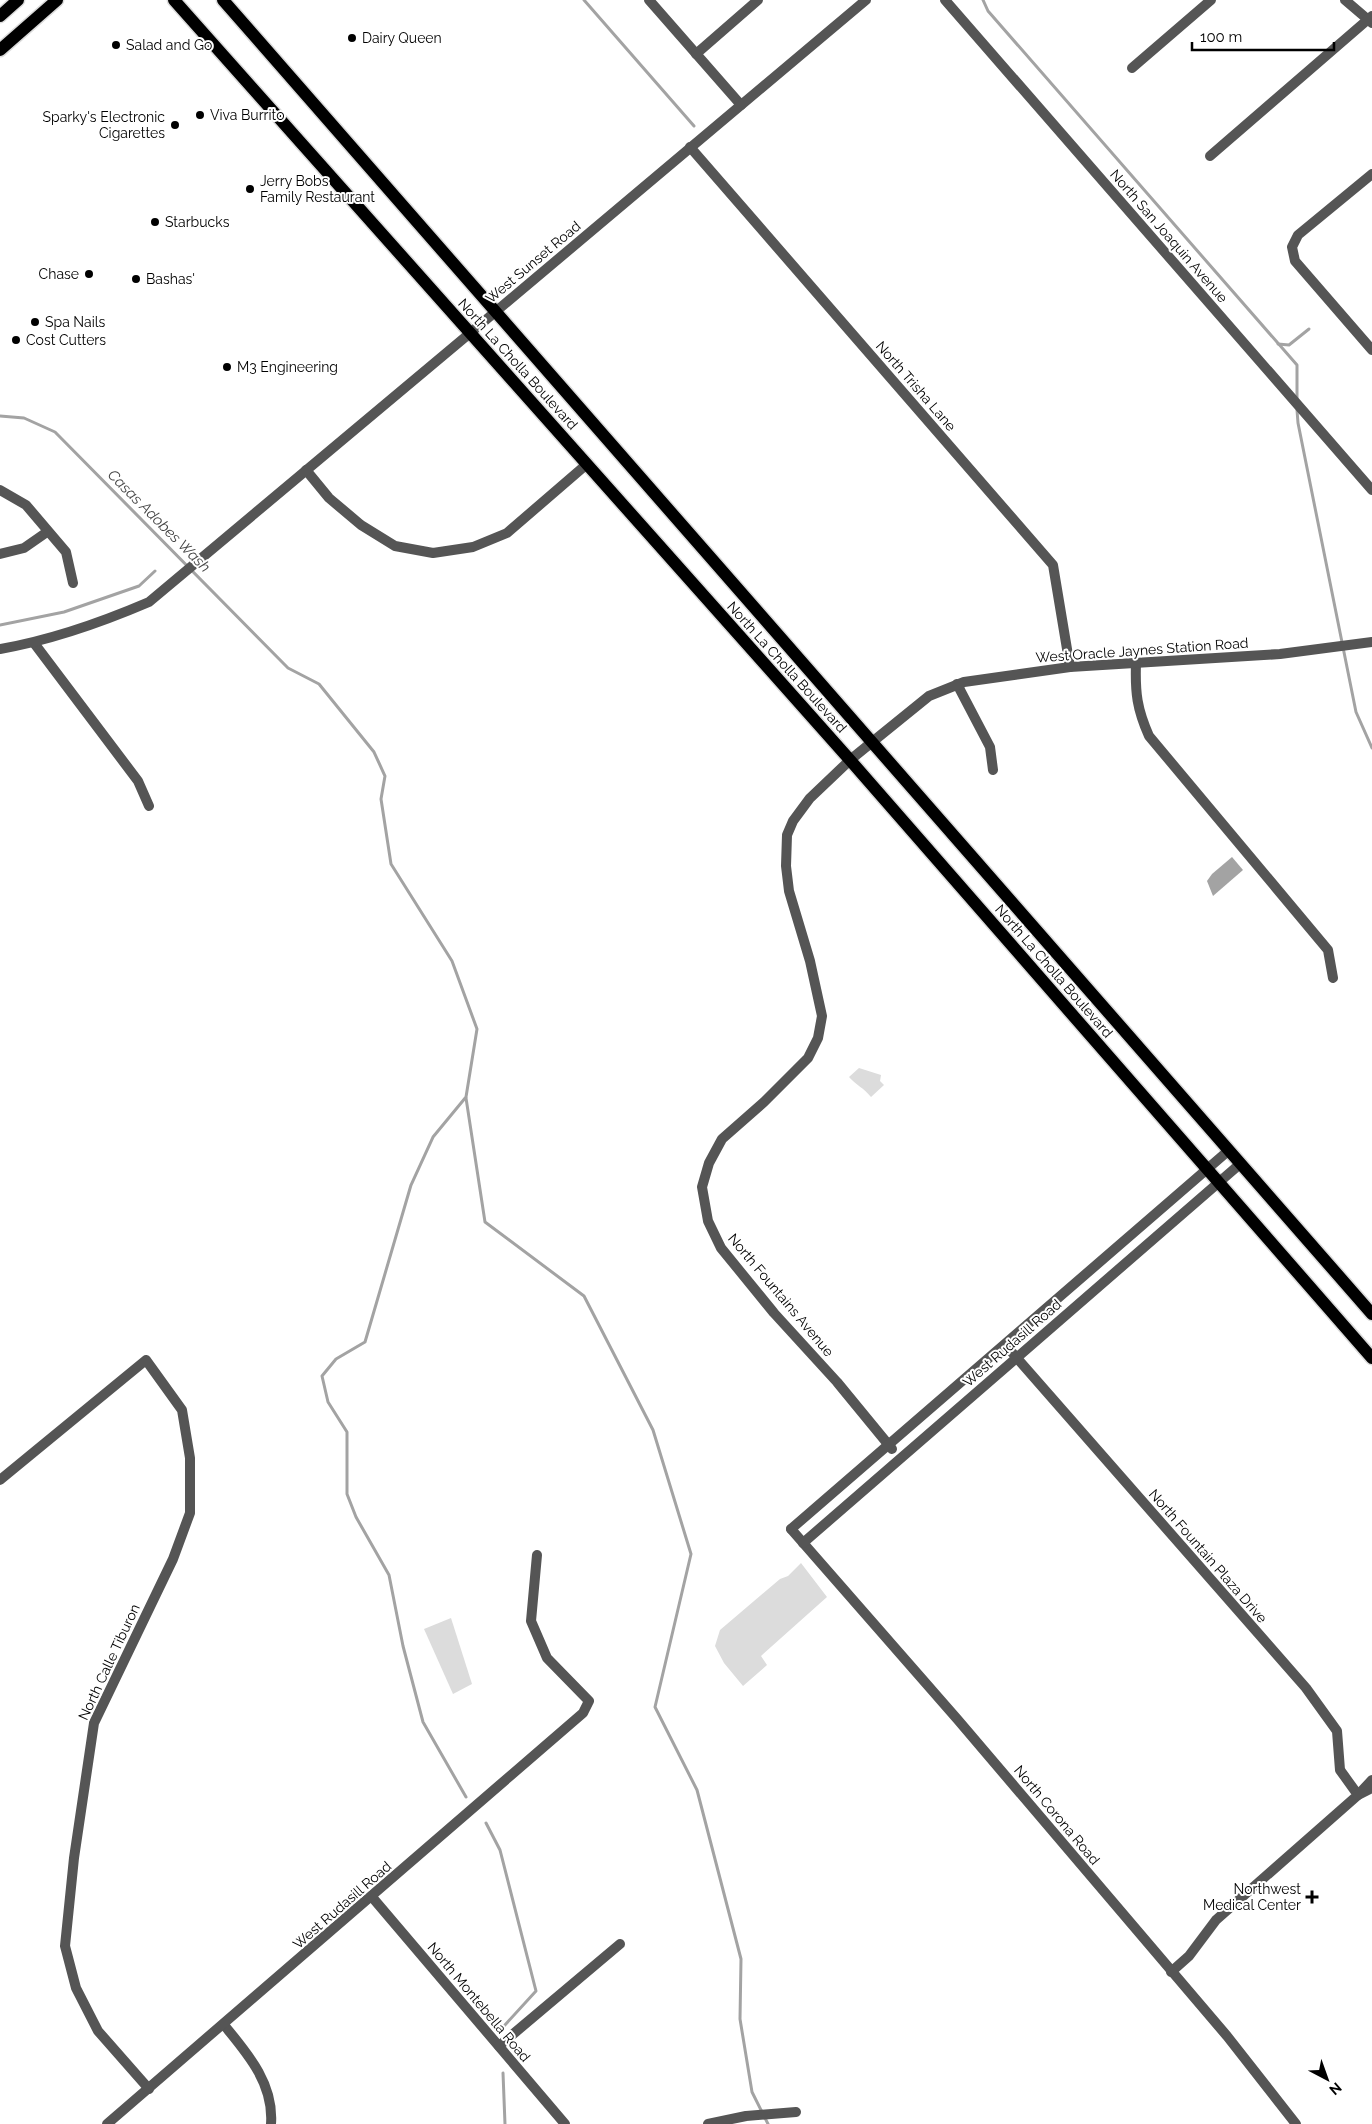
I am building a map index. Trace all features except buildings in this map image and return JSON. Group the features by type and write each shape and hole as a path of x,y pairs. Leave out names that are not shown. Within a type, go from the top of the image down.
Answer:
{"main road":[{"path":"0,16 18,0"},
{"path":"0,50 57,0"},
{"name":"North La Cholla Boulevard","path":"174,0 850,760 1372,1358"},
{"name":"North La Cholla Boulevard","path":"222,0 1372,1314"}],"street":[{"path":"649,0 741,105"},
{"path":"696,54 758,0"},
{"name":"West Sunset Road","path":"0,648 34,643 101,623 149,602 866,0"},
{"name":"North San Joaquin Avenue","path":"945,0 1372,490"},
{"path":"1132,68 1211,0"},
{"path":"1210,156 1371,20 1344,0"},
{"name":"North Trisha Lane","path":"690,148 1053,565 1070,667"},
{"path":"1372,174 1298,235 1288,251 1372,350"},
{"path":"306,470 329,498 361,525 394,546 433,553 473,547 507,533 587,464"},
{"path":"0,490 26,505 47,532 66,552 73,583"},
{"path":"0,554 24,548 47,532"},
{"name":"West Oracle Jaynes Station Road","path":"850,760 929,696 957,684 1070,667 1280,654 1372,642"},
{"path":"34,643 138,781 149,806"},
{"path":"1136,663 1135,692 1138,712 1149,736 1328,950 1333,978"},
{"path":"957,684 980,722 990,747 993,770"},
{"name":"North Fountains Avenue","path":"850,760 810,798 793,821 787,835 786,866 789,891 810,961 822,1016 818,1038 808,1058 764,1102 722,1139 709,1164 702,1187 708,1221 721,1248 774,1313 837,1382 890,1447"},
{"name":"West Rudasill Road","path":"791,1529 890,1447 1228,1150"},
{"name":"West Rudasill Road","path":"803,1543 1240,1164"},
{"name":"North Fountain Plaza Drive","path":"1009,1349 1306,1688 1337,1731 1340,1770 1358,1794"},
{"name":"North Calle Tiburon","path":"0,1480 146,1360 182,1410 190,1458 190,1513 173,1560 94,1724 74,1858 65,1946 76,1988 98,2030 148,2089"},
{"name":"North Corona Road","path":"791,1529 958,1720 1227,2036 1296,2124"},
{"name":"West Rudasill Road","path":"107,2124 583,1714 589,1701 547,1658 531,1621 537,1555"},
{"path":"1171,1972 1189,1956 1216,1920 1372,1780"},
{"path":"1358,1794 1372,1788"},
{"name":"North Montebella Road","path":"372,1897 565,2124"},
{"path":"499,2046 620,1944"},
{"path":"224,2025 254,2060 272,2106 271,2124"},
{"path":"708,2124 746,2116 796,2112"}],"shaded area":[{"path":"1232,857 1243,870 1213,896 1207,881 1212,874"},
{"path":"859,1068 881,1075 880,1081 884,1085 871,1097 849,1077"},
{"path":"801,1563 827,1597 761,1656 767,1665 743,1686 724,1663 715,1646 720,1630 780,1579 788,1576"},
{"path":"451,1618 472,1684 453,1694 424,1629"}],"waterway":[{"path":"584,0 694,126"},
{"path":"983,0 988,11 1297,365 1297,399"},
{"path":"1278,344 1289,345 1309,329"},
{"path":"1297,410 1298,423 1356,712 1372,748"},
{"name":"Casas Adobes Wash","path":"0,416 24,418 55,432 288,668 319,684 374,752 385,776 381,799 391,864 452,961 477,1029 466,1097 433,1137 411,1185 365,1342 336,1359 322,1376 328,1402 347,1432 347,1494 356,1517 389,1575 403,1646 423,1722 466,1797"},
{"path":"0,625 64,612 139,586 155,571"},
{"path":"466,1098 485,1222 584,1296 653,1430 691,1554 655,1707 697,1790 741,1959 740,2019 752,2092 768,2124"},
{"path":"486,1823 500,1850 536,1991 504,2026"},
{"path":"503,2073 505,2124"}],"place":[{"name":"Dairy Queen","path":"352,38"},
{"name":"Salad and Go","path":"116,45"},
{"name":"Viva Burrito","path":"200,115"},
{"name":"Sparky's Electronic Cigarettes","path":"175,125"},
{"name":"Jerry Bobs Family Restaurant","path":"250,189"},
{"name":"Starbucks","path":"155,222"},
{"name":"Chase","path":"89,274"},
{"name":"Bashas'","path":"136,279"},
{"name":"Spa Nails","path":"35,322"},
{"name":"Cost Cutters","path":"16,340"},
{"name":"M3 Engineering","path":"227,367"},
{"name":"Northwest Medical Center","path":"1312,1897"}]}
